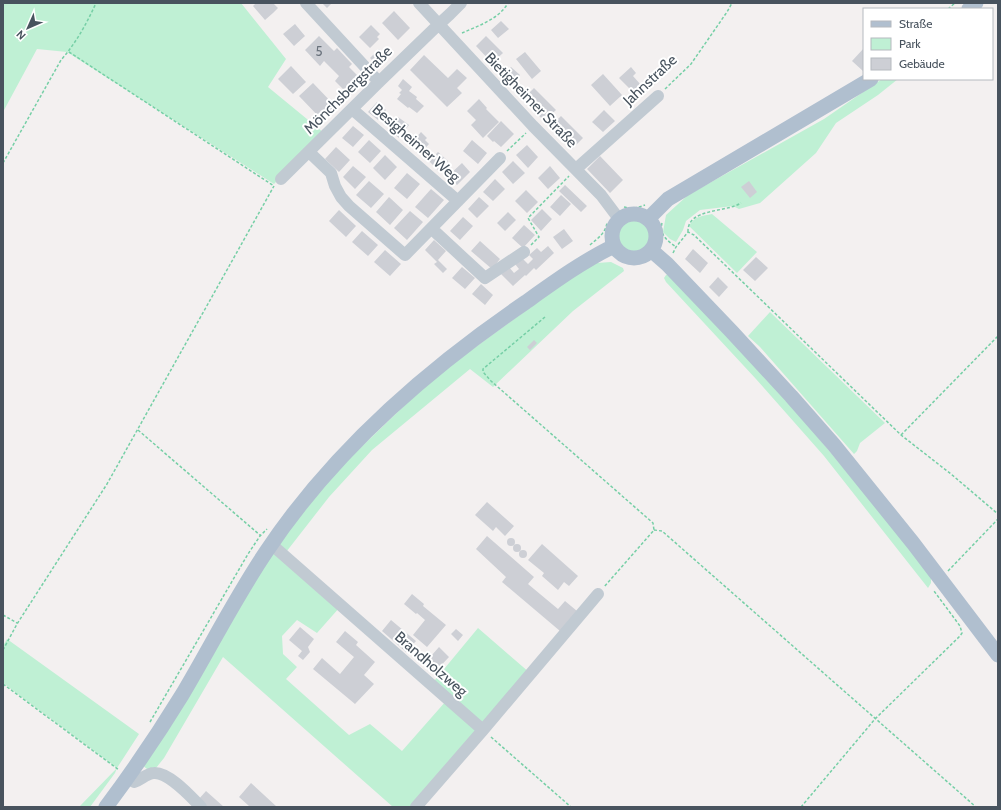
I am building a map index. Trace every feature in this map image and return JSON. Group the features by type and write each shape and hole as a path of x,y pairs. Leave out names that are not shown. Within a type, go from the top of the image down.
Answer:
{"main road":[{"path":"651,215 656,237 655,243 651,250 641,257 633,258 619,253 614,246 612,238 616,215 651,215 668,199 869,80"},
{"path":"106,807 123,771 154,739 182,694 229,613 266,540 292,514 316,485 359,439 409,391 502,318 568,272 597,254 614,246"},
{"path":"651,250 700,298 791,396 834,445 913,543 945,573 998,655"}],"street":[{"path":"306,3 379,82"},
{"name":"Bietigheimer Straße","path":"419,3 533,126 601,195 616,215"},
{"name":"Mönchsbergstraße","path":"281,179 461,3"},
{"name":"Jahnstraße","path":"576,169 658,96"},
{"name":"Besigheimer Weg","path":"352,109 458,201"},
{"path":"309,152 331,173 335,186 341,197 349,206 406,255 500,158"},
{"path":"432,229 485,278 524,252"},
{"name":"Brandholzweg","path":"266,540 483,730"},
{"path":"416,807 598,594"},
{"path":"123,771 134,782 142,780 152,773 165,776 177,784 201,807"}],"path":[{"path":"3,163 61,60 69,52 87,22 96,3"},
{"path":"451,38 489,20 498,14 508,3"},
{"name":"Jahnstraße","path":"658,96 691,64 732,3"},
{"path":"3,650 17,624 107,484 274,186 69,52"},
{"path":"500,158 533,126"},
{"path":"524,252 540,237 528,218 576,169"},
{"path":"587,246 600,237 607,224 608,220 606,215 616,215 618,205 632,209 648,203 651,215 662,220 662,232 666,239 676,247 688,232 689,223 697,216 741,204"},
{"path":"688,232 694,235 901,435 998,514"},
{"path":"545,317 483,369 483,372 491,381 653,524 654,530"},
{"path":"901,435 998,336"},
{"path":"138,430 266,540"},
{"path":"801,807 875,719 960,636 962,633 960,626 934,593 933,587 998,519"},
{"path":"150,722 248,554 266,540 270,526"},
{"path":"598,594 654,530"},
{"path":"654,530 662,531 976,807"},
{"path":"3,615 17,624"},
{"path":"3,684 123,771"},
{"path":"483,730 571,807"}],"green space":[{"path":"3,3 241,3 286,59 268,87 324,133 274,184 67,52 37,49 3,112"},
{"path":"881,80 897,80 878,95 836,123 816,153 760,203 739,209 733,206 700,210 686,221 676,242 670,239 663,232 666,215 688,195 824,119"},
{"path":"712,214 757,252 737,273 689,226 696,218"},
{"path":"631,220 637,220 646,225 650,231 650,243 646,249 637,254 631,254 622,249 617,240 617,234 622,225"},
{"path":"611,262 623,268 624,271 573,311 493,387 470,369 372,450 329,497 283,556 340,607 317,633 297,620 282,636 283,654 297,667 286,679 349,735 370,724 402,751 446,701 430,686 478,628 530,673 415,807 393,807 223,657 164,758 152,773 142,765 274,548 324,483 433,378 579,272 597,263"},
{"path":"669,274 766,375 931,573 931,583 928,588 824,456 756,379 666,282 664,278"},
{"path":"770,312 885,423 860,443 854,454 760,347 748,336"},
{"path":"7,639 139,734 117,768 3,683 3,646"},
{"path":"117,768 115,773 90,807 79,807"}],"building":[{"path":"256,3 273,3 278,8 265,20 253,6"},
{"path":"322,3 332,3 327,8"},
{"path":"394,11 410,28 398,40 382,23"},
{"path":"501,21 509,29 498,38 491,30"},
{"path":"295,24 305,36 294,46 283,34"},
{"path":"371,25 380,34 377,37 379,39 370,48 359,37"},
{"path":"319,36 334,51 337,48 352,64 349,67 364,82 350,96 335,81 339,76 324,61 320,66 305,50"},
{"path":"486,36 503,53 492,63 476,46"},
{"path":"379,49 388,59 379,67 370,58"},
{"path":"863,49 863,71 852,61"},
{"path":"525,52 541,71 532,79 516,59"},
{"path":"424,55 448,78 457,69 467,78 457,88 462,93 447,107 410,70"},
{"path":"291,66 306,82 293,94 278,79"},
{"path":"511,67 520,75 510,84 502,76"},
{"path":"631,67 636,73 633,76 641,85 633,92 619,78"},
{"path":"603,74 622,95 610,106 591,85"},
{"path":"650,77 656,83 645,93 640,87"},
{"path":"403,79 412,87 409,91 417,97 416,99 424,106 417,113 397,99 402,90 398,86"},
{"path":"313,83 336,107 322,120 299,96"},
{"path":"534,88 556,110 544,121 523,99"},
{"path":"479,99 487,108 486,109 499,122 483,138 471,125 476,120 467,111"},
{"path":"377,102 386,110 378,120 368,112"},
{"path":"604,110 615,121 603,132 592,122"},
{"path":"561,116 583,138 572,149 550,127"},
{"path":"398,117 409,125 399,138 388,129"},
{"path":"501,121 514,134 501,147 487,136"},
{"path":"353,126 364,135 353,147 342,138"},
{"path":"421,132 427,138 425,140 429,144 420,154 410,145"},
{"path":"369,140 381,151 370,163 358,152"},
{"path":"472,140 487,153 478,164 463,151"},
{"path":"527,145 538,157 528,168 516,155"},
{"path":"336,147 350,160 339,172 325,159"},
{"path":"438,152 448,161 439,171 429,161"},
{"path":"385,155 397,167 385,180 373,168"},
{"path":"600,156 623,180 610,193 587,169"},
{"path":"513,161 525,173 513,184 502,172"},
{"path":"462,163 470,172 457,185 448,176"},
{"path":"353,166 366,177 355,189 343,177"},
{"path":"550,166 560,178 548,189 538,178"},
{"path":"407,173 420,184 407,199 394,188"},
{"path":"495,179 505,189 493,201 483,192"},
{"path":"369,181 384,194 371,208 356,195"},
{"path":"749,181 757,192 750,198 741,187"},
{"path":"565,185 587,206 581,212 559,191"},
{"path":"431,189 444,200 428,218 415,207"},
{"path":"526,190 538,202 527,213 515,201"},
{"path":"561,195 571,204 560,216 550,207"},
{"path":"389,197 403,210 390,225 376,212"},
{"path":"479,197 489,206 477,218 468,209"},
{"path":"542,209 552,219 541,231 531,220"},
{"path":"339,210 356,226 346,237 329,221"},
{"path":"410,211 423,222 407,240 394,228"},
{"path":"508,212 516,220 505,231 497,223"},
{"path":"463,217 473,226 460,240 450,231"},
{"path":"524,225 535,235 523,248 512,238"},
{"path":"564,229 573,241 562,249 553,237"},
{"path":"362,231 378,245 368,256 352,242"},
{"path":"434,240 446,251 438,260 447,269 443,273 434,264 437,262 425,250"},
{"path":"480,241 500,259 492,269 471,251"},
{"path":"548,246 554,253 536,270 534,268 513,286 501,274 509,267 514,273 519,269 515,264 522,258 528,264 533,259 529,255 537,248 541,252"},
{"path":"693,249 708,263 700,273 685,259"},
{"path":"385,250 401,264 390,276 374,262"},
{"path":"756,257 768,268 755,281 743,270"},
{"path":"462,267 475,278 465,289 452,278"},
{"path":"718,277 728,287 719,297 709,287"},
{"path":"481,284 493,295 485,305 472,294"},
{"path":"534,340 537,343 530,350 527,347"},
{"path":"487,502 514,526 505,536 496,527 493,531 475,515"},
{"path":"487,536 534,577 528,584 558,609 565,601 577,611 560,631 502,582 506,577 476,549"},
{"path":"509,538 513,538 515,542 513,546 509,546 507,544 507,540"},
{"path":"515,544 519,544 521,548 519,552 515,552 513,550 513,546"},
{"path":"542,544 578,576 569,586 564,582 558,590 542,576 544,573 528,560"},
{"path":"523,550 526,551 526,557 523,558 520,557 519,554 520,551"},
{"path":"412,594 424,604 423,606 446,625 427,647 413,635 425,620 404,604"},
{"path":"391,620 416,641 406,652 382,631"},
{"path":"300,627 314,639 308,647 310,652 303,660 298,656 302,651 289,640"},
{"path":"456,629 463,635 458,641 451,634"},
{"path":"345,631 358,642 356,645 375,662 364,675 374,684 355,704 313,669 322,658 340,674 354,657 336,642"},
{"path":"439,647 449,657 434,673 424,664"},
{"path":"251,783 277,807 248,807 249,806 239,797"},
{"path":"206,791 224,807 206,807 198,800"}]}
